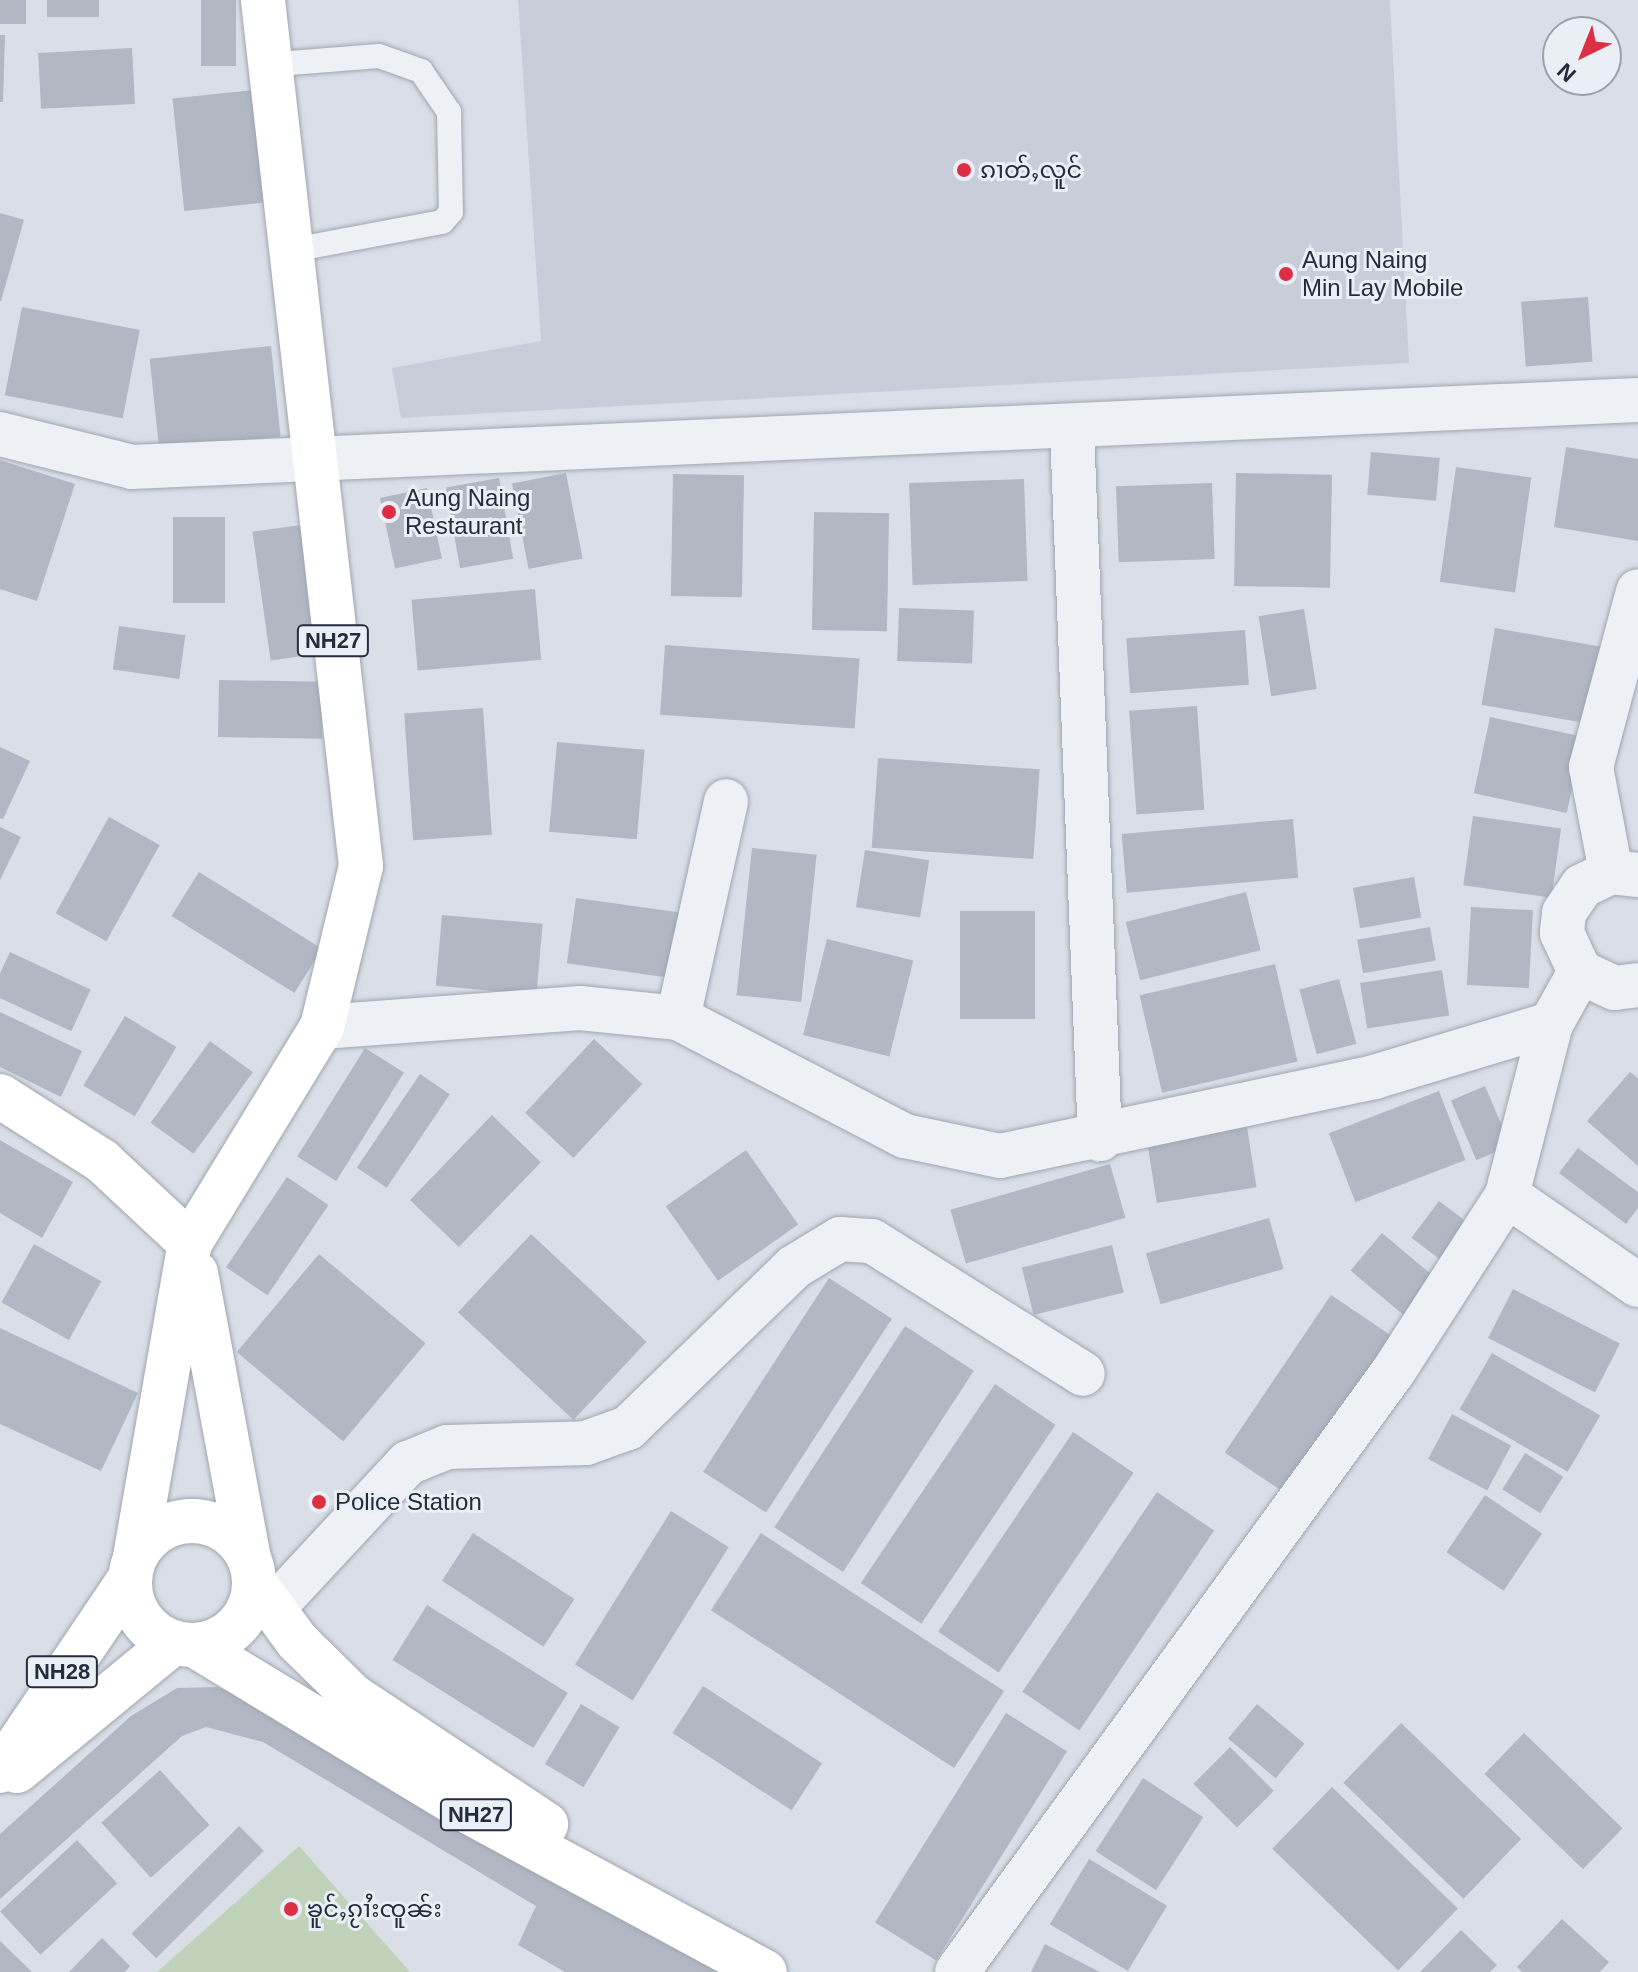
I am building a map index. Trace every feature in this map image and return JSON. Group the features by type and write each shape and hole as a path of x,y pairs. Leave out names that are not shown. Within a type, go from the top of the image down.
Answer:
{"main road":[{"name":"NH27","path":"263,0 265,65 361,866 322,1027 190,1243 133,1568 145,1624 184,1643 471,1813 767,1972"},
{"path":"0,1096 102,1161 190,1243 259,1583 237,1626 184,1643"},
{"name":"NH27","path":"133,1568 158,1531 192,1521 226,1531 259,1583 353,1696 767,1972"},
{"name":"NH28","path":"0,1771 133,1568"},
{"name":"NH28","path":"0,1785 184,1643"}],"street":[{"path":"0,434 132,467 311,457 1072,430 1638,400"},
{"path":"1072,430 1100,1139"},
{"path":"1638,591 1591,767 1596,826 1624,874 1582,886 1564,913 1567,953 1580,972 1615,988 1638,985"},
{"path":"678,1018 726,801"},
{"path":"957,1972 1393,1372 1507,1195 1551,1024 1580,972"},
{"path":"322,1027 580,1008 678,1018 905,1136 1000,1156 1100,1139 1374,1077 1551,1024"},
{"path":"1507,1195 1638,1285"},
{"path":"259,1583 408,1463 447,1447 586,1443 628,1428 794,1267 840,1239 872,1241 1083,1374"}],"lane":[{"path":"265,65 379,56 421,71 449,112 451,212 442,222 287,251"}],"shaded area":[{"name":"ၵၢတ်ႇလူင်","path":"518,0 1390,0 1409,363 401,418 392,368 541,341"}],"green space":[{"name":"ၶူင်ႇၵႂၢႆးၸူၼ်း","path":"299,1846 410,1972 157,1972"}],"building":[{"path":"0,0 26,0 26,24 0,24"},
{"path":"47,0 99,0 99,17 47,17"},
{"path":"201,0 236,0 236,66 201,66"},
{"path":"0,35 5,35 3,102 0,102"},
{"path":"132,48 135,104 41,109 38,53"},
{"path":"254,90 266,202 184,211 172,99"},
{"path":"0,213 24,220 1,301 0,301"},
{"path":"1588,297 1593,362 1526,367 1521,302"},
{"path":"22,307 140,330 123,418 5,395"},
{"path":"271,346 281,437 159,449 150,359"},
{"path":"1566,447 1638,459 1638,541 1554,527"},
{"path":"1371,452 1440,458 1436,501 1367,495"},
{"path":"0,460 75,484 37,601 0,589"},
{"path":"1456,467 1531,478 1515,592 1440,582"},
{"path":"566,473 583,558 529,569 512,483"},
{"path":"1236,473 1332,475 1330,588 1234,586"},
{"path":"673,474 744,475 742,597 671,596"},
{"path":"499,478 513,559 460,568 446,487"},
{"path":"1024,479 1028,581 913,585 909,483"},
{"path":"1212,483 1215,559 1119,562 1116,486"},
{"path":"427,488 442,558 395,568 380,498"},
{"path":"814,512 889,513 887,631 812,630"},
{"path":"173,517 225,517 225,603 173,603"},
{"path":"301,525 319,654 271,661 252,532"},
{"path":"535,589 541,660 418,671 411,600"},
{"path":"899,608 974,611 972,664 897,661"},
{"path":"1304,609 1317,689 1271,696 1259,616"},
{"path":"119,626 185,635 179,679 113,670"},
{"path":"1495,628 1602,647 1589,724 1481,705"},
{"path":"1245,630 1249,685 1130,693 1126,638"},
{"path":"665,645 860,659 855,728 660,715"},
{"path":"219,680 323,682 322,739 218,737"},
{"path":"1197,706 1204,810 1136,814 1129,711"},
{"path":"483,708 492,835 413,840 404,714"},
{"path":"1490,717 1583,737 1567,813 1474,793"},
{"path":"557,742 645,750 637,839 549,832"},
{"path":"0,747 30,761 3,819 0,818"},
{"path":"878,758 1040,769 1033,859 872,848"},
{"path":"1473,816 1561,828 1551,898 1463,885"},
{"path":"109,817 160,845 106,941 56,913"},
{"path":"1293,819 1298,878 1127,893 1122,834"},
{"path":"0,827 21,837 0,880"},
{"path":"752,848 817,855 801,1002 737,995"},
{"path":"865,850 929,860 920,917 856,907"},
{"path":"199,872 322,949 294,993 171,916"},
{"path":"1414,877 1421,917 1360,928 1353,888"},
{"path":"1246,892 1261,950 1140,980 1126,922"},
{"path":"576,898 680,913 671,978 567,963"},
{"path":"1471,907 1533,910 1529,988 1467,985"},
{"path":"960,911 1035,911 1035,1019 960,1019"},
{"path":"442,915 543,924 536,995 436,986"},
{"path":"1430,927 1436,960 1363,973 1357,940"},
{"path":"827,939 913,961 889,1057 803,1035"},
{"path":"10,952 91,990 71,1031 0,998 0,973"},
{"path":"1275,964 1297,1061 1162,1093 1140,995"},
{"path":"1442,970 1449,1015 1367,1028 1360,983"},
{"path":"1339,979 1356,1044 1317,1054 1299,990"},
{"path":"0,1012 82,1051 61,1097 0,1067"},
{"path":"125,1016 176,1047 135,1116 83,1085"},
{"path":"594,1039 642,1084 573,1158 525,1113"},
{"path":"210,1041 253,1072 194,1154 151,1123"},
{"path":"365,1048 404,1072 336,1181 297,1157"},
{"path":"1630,1072 1638,1078 1638,1166 1587,1121"},
{"path":"420,1074 450,1094 387,1188 357,1168"},
{"path":"1485,1086 1510,1146 1476,1160 1451,1100"},
{"path":"1439,1091 1466,1160 1355,1202 1329,1133"},
{"path":"492,1115 541,1162 459,1247 410,1200"},
{"path":"1247,1127 1257,1187 1157,1203 1147,1143"},
{"path":"0,1140 73,1182 42,1238 0,1213"},
{"path":"1578,1148 1638,1192 1638,1208 1626,1224 1559,1173"},
{"path":"746,1150 798,1225 718,1281 666,1206"},
{"path":"1110,1164 1125,1218 966,1264 950,1210"},
{"path":"287,1177 328,1205 267,1295 226,1267"},
{"path":"1439,1201 1471,1225 1443,1262 1411,1238"},
{"path":"1269,1218 1284,1269 1161,1304 1146,1253"},
{"path":"1382,1233 1441,1282 1409,1320 1351,1271"},
{"path":"531,1234 647,1342 574,1420 458,1312"},
{"path":"34,1244 101,1281 69,1340 2,1303"},
{"path":"1112,1245 1124,1293 1034,1315 1022,1267"},
{"path":"319,1254 425,1343 343,1441 237,1352"},
{"path":"829,1278 892,1319 766,1513 703,1472"},
{"path":"1513,1289 1620,1343 1595,1392 1488,1338"},
{"path":"1331,1295 1395,1338 1289,1496 1225,1453"},
{"path":"905,1326 974,1371 843,1572 774,1527"},
{"path":"0,1328 138,1393 101,1471 0,1424"},
{"path":"1492,1353 1600,1416 1568,1472 1460,1409"},
{"path":"995,1384 1056,1425 921,1624 861,1583"},
{"path":"1452,1414 1511,1445 1487,1490 1428,1459"},
{"path":"1073,1432 1134,1473 999,1673 938,1632"},
{"path":"1525,1453 1563,1477 1540,1513 1502,1489"},
{"path":"1157,1492 1214,1531 1079,1730 1022,1692"},
{"path":"1485,1495 1542,1534 1504,1591 1446,1552"},
{"path":"671,1511 729,1547 633,1701 575,1664"},
{"path":"473,1533 574,1599 543,1647 442,1581"},
{"path":"761,1533 1004,1691 954,1768 711,1610"},
{"path":"427,1605 568,1693 533,1748 393,1660"},
{"path":"703,1686 822,1763 792,1810 673,1733"},
{"path":"217,1687 281,1712 723,1972 565,1972 518,1945 536,1906 263,1742 206,1727 182,1736 0,1899 0,1834 131,1716 177,1688"},
{"path":"581,1704 620,1727 584,1787 545,1764"},
{"path":"1257,1704 1304,1744 1276,1778 1228,1738"},
{"path":"1006,1713 1067,1751 936,1961 875,1922"},
{"path":"1401,1723 1521,1839 1463,1899 1343,1783"},
{"path":"1524,1733 1623,1828 1583,1869 1484,1774"},
{"path":"1230,1747 1274,1791 1237,1828 1193,1784"},
{"path":"160,1770 210,1825 151,1878 101,1823"},
{"path":"1143,1778 1203,1817 1156,1890 1096,1851"},
{"path":"1332,1787 1458,1909 1398,1970 1272,1849"},
{"path":"239,1826 264,1851 156,1958 132,1933"},
{"path":"77,1840 117,1883 40,1955 0,1912"},
{"path":"1089,1859 1167,1906 1128,1971 1050,1924"},
{"path":"1562,1919 1609,1962 1600,1972 1522,1972 1517,1967"},
{"path":"1461,1930 1497,1965 1490,1972 1420,1972"},
{"path":"102,1938 130,1966 125,1972 69,1972"},
{"path":"0,1941 32,1972 0,1972"},
{"path":"1045,1944 1100,1972 1031,1972"}],"place":[{"name":"ၵၢတ်ႇလူင်","path":"964,170"},
{"name":"Aung Naing Min Lay Mobile","path":"1286,274"},
{"name":"Aung Naing Restaurant","path":"389,512"},
{"name":"Police Station","path":"319,1502"},
{"name":"ၶူင်ႇၵႂၢႆးၸူၼ်း","path":"291,1909"}]}
